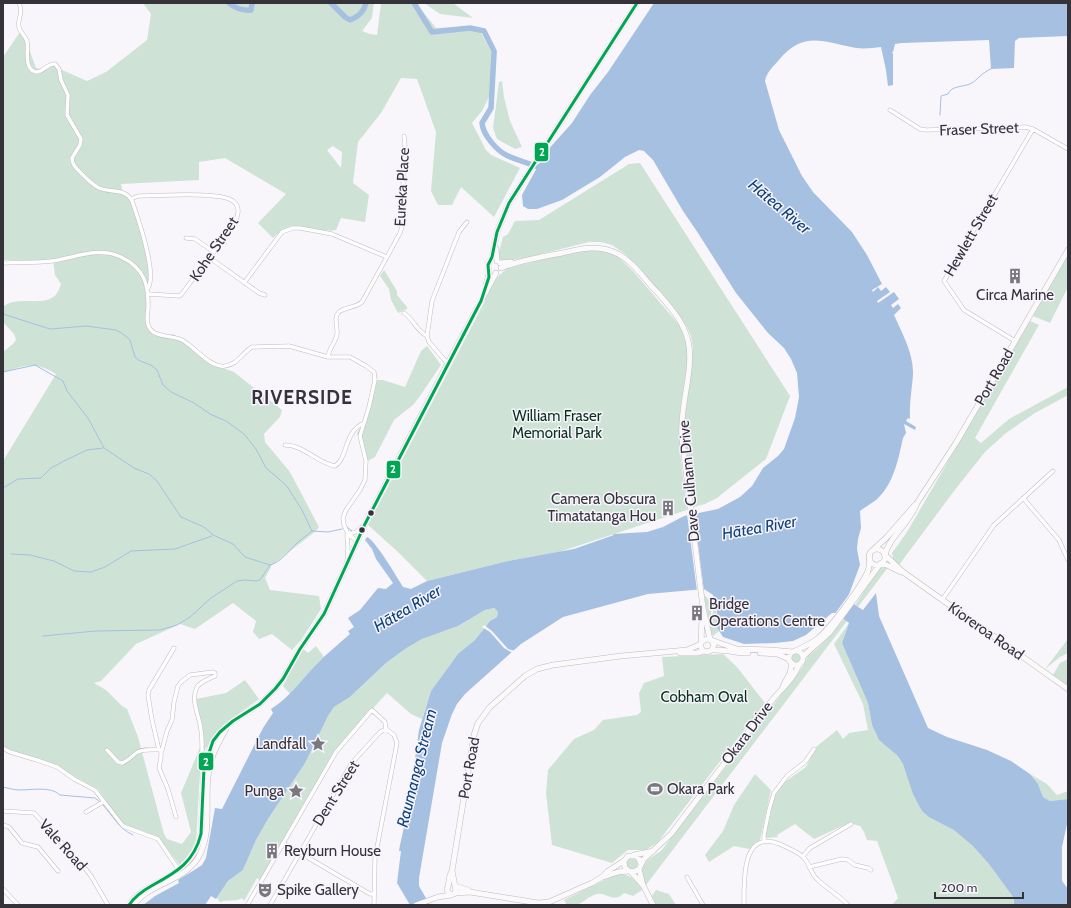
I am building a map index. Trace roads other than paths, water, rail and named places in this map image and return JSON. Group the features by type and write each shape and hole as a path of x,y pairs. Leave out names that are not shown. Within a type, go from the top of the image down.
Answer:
{"main road":[{"path":"481,301 482,294 489,277 488,267 497,232 509,203 637,3"},
{"path":"134,905 142,896 180,872 190,860 200,842 207,756 213,741 220,732 233,721 260,704 272,694 279,685 300,648 324,614 365,524 496,273 499,264 496,252 499,228"},
{"name":"Dave Culham Drive","path":"490,262 499,264 587,248 601,248 614,252 625,258 636,268 679,318 686,332 690,351 690,365 681,421 702,608 701,643"},
{"name":"Port Road","path":"858,592 868,570 870,556 917,503 956,443 1068,250"},
{"path":"489,271 496,273"},
{"name":"Port Road","path":"803,657 809,650 821,642 858,592 866,585 884,560 888,545 914,513 917,503"},
{"path":"874,550 880,550 885,555"},
{"name":"Kioreroa Road","path":"885,555 903,572 1068,689"},
{"path":"870,556 872,562 876,564 881,563"},
{"name":"Kioreroa Road","path":"881,563 903,572"},
{"name":"Dave Culham Drive","path":"702,608 711,640"},
{"name":"Port Road","path":"794,651 811,644 834,624"},
{"path":"705,639 737,649 794,651 800,653 803,657 799,664 781,655 772,653 736,652 721,649 712,650 709,652 702,649 701,643 705,639"},
{"path":"711,640 714,644 712,650"},
{"name":"Port Road","path":"447,888 452,871 474,735 478,723 490,707 525,676 542,668 621,656 686,650 701,643"},
{"name":"Port Road","path":"659,652 697,653 704,651"},
{"path":"791,661 790,655 794,651"},
{"name":"Okara Drive","path":"640,866 652,851 671,834 781,688 790,673 791,661"},
{"name":"Okara Drive","path":"781,688 794,675 799,664"},
{"name":"Okara Drive","path":"633,855 652,851"},
{"path":"602,877 608,871 624,861 628,856 633,855 639,859 643,885 652,904"},
{"path":"624,861 624,866 643,885"},
{"path":"416,905 438,896 470,892 528,903 542,903 556,900 602,877 618,872 637,871 640,866"},
{"name":"Port Road","path":"452,871 455,886 453,894"},
{"path":"129,905 138,895 180,872"},
{"path":"438,896 451,885 470,892"},
{"path":"447,888 448,892 453,894"},
{"path":"549,905 556,902 556,900"}],"street":[{"path":"19,3 22,14 19,27 27,42 29,66 32,70 37,72 51,64 56,64 59,69 61,80 68,94 67,115 81,139 80,145 72,158 73,165 97,187 126,194 131,198 146,247 150,274 150,285 148,288"},
{"name":"Fraser Street","path":"890,110 920,129 1021,127 1033,129 1068,149"},
{"name":"Hewlett Street","path":"1015,341 964,310 944,281 1033,129"},
{"name":"Eureka Place","path":"328,357 329,350 337,334 337,316 341,311 356,306 362,302 400,233 404,221 404,136"},
{"name":"Kohe Street","path":"131,198 138,196 196,194 224,197 232,200 238,208 238,215 235,223 181,295 149,294"},
{"path":"448,364 429,342 427,336 434,294 459,232 467,222"},
{"path":"244,283 282,232 293,228 332,234 387,257"},
{"path":"186,238 195,239 214,252"},
{"path":"3,263 52,261 82,255 107,253 115,254 134,265 142,275 149,294 147,319 150,329 157,334 175,337 182,340 217,366 225,366 234,363 249,349 257,346 289,346 328,357 354,358 370,368 374,372 375,380 369,410 360,436 366,461 365,480 344,514 343,522 348,542 347,564"},
{"path":"210,258 244,283 259,293 265,295"},
{"path":"142,275 146,276 150,274"},
{"path":"404,313 422,333 427,336"},
{"path":"285,445 295,446 324,462 335,466 340,461 351,435 364,423"},
{"path":"942,600 994,525 1053,471"},
{"path":"1023,498 1059,540 1068,560"},
{"path":"346,532 350,534 354,533 365,524"},
{"path":"346,532 350,538 357,541"},
{"path":"174,648 149,690 148,695 152,720 160,750 161,757 159,768 168,789 176,817"},
{"path":"107,750 118,762 122,763 137,752 163,749 167,731 172,720 178,686 190,675 213,672 215,673 215,676 198,685 195,694 196,709 201,729 203,750 202,762 207,769"},
{"path":"248,904 336,752 372,710 386,722 386,729 394,735 396,740 375,858 373,894 374,904"},
{"name":"Dent Street","path":"270,905 351,764 380,732 386,729"},
{"path":"3,748 10,752 57,767 74,779 95,790 123,826 158,839 180,872"},
{"path":"764,842 764,834 774,793 787,776 805,762 814,749"},
{"path":"86,812 103,802"},
{"name":"Vale Road","path":"3,811 34,813 84,867 108,905"},
{"path":"802,856 810,848 852,824"},
{"path":"3,825 9,827 22,843 40,849 58,871"},
{"path":"744,905 744,877 747,860 752,849 764,842 770,841 802,856 816,878 848,905"},
{"path":"283,843 370,894 373,894"},
{"path":"810,867 842,859 848,860 855,865 865,866 871,870"},
{"path":"687,877 703,905"},
{"path":"3,889 18,905"}],"water":[{"path":"654,3 1068,3 1068,36 1019,38 1015,41 1014,68 991,69 989,40 895,44 892,52 893,85 888,86 881,47 856,48 823,41 814,41 796,45 787,51 770,70 765,81 779,130 802,176 813,192 852,232 867,255 882,284 872,290 873,292 878,287 881,291 886,287 890,292 877,301 878,303 894,292 899,299 891,305 893,308 898,304 901,308 894,315 912,359 913,375 910,419 908,418 906,421 916,427 915,430 904,424 906,433 903,438 897,463 887,487 876,500 860,511 861,528 857,549 860,565 848,597 855,605 863,610 876,593 879,616 928,728 947,737 987,750 1011,761 1030,774 1038,784 1043,797 1050,801 1068,799 1067,824 1062,847 1062,881 1068,889 1068,905 1014,905 1014,898 989,864 973,846 954,830 929,817 922,811 913,794 903,764 898,756 879,740 872,725 868,703 842,643 849,623 836,613 832,613 806,635 793,641 744,644 723,637 716,626 717,610 713,595 704,589 648,594 563,617 521,644 465,694 457,704 452,714 442,743 419,878 419,886 430,905 410,905 397,883 401,851 399,851 408,809 419,730 431,691 458,654 475,640 490,621 497,617 498,612 494,608 485,610 458,626 422,639 405,649 386,663 350,697 334,707 305,763 256,840 243,870 228,881 216,899 211,896 205,905 143,905 155,896 179,883 178,880 202,865 206,858 215,808 222,809 263,728 273,713 271,709 278,705 329,652 350,634 348,631 354,627 348,618 360,610 378,588 386,589 393,583 365,540 367,537 375,545 403,587 411,589 427,581 508,561 574,549 614,535 613,534 647,532 663,527 684,516 718,509 740,497 752,486 763,468 784,449 795,418 799,397 797,373 791,359 784,348 768,333 736,293 683,211 653,160 644,151 639,150 625,157 600,177 562,200 537,209 528,209 523,206 522,195 545,153 572,123"}],"waterway":[{"path":"229,3 242,10 251,10 252,3"},
{"path":"331,3 350,20 360,14 366,3"},
{"path":"414,3 432,32 470,28 484,31 494,51 491,108 482,123 485,133 491,142 504,154 543,169"},
{"path":"940,115 941,96 948,94 949,91 954,88 970,84 991,69"},
{"path":"3,314 50,329 86,326 116,330 123,334 130,340 135,357 140,361 151,365 157,370 163,385 171,392 194,403 210,414 226,421 244,434 256,449 266,468 286,485 302,510 312,531"},
{"path":"3,372 35,365 63,381 67,391 88,418 104,448 134,468 149,474 157,481 181,517 204,527 213,535 233,544 245,557 270,565"},
{"path":"3,488 18,479 41,478 51,468 64,461 87,450 103,448"},
{"path":"347,527 352,531"},
{"path":"43,636 96,631 160,630 177,625 190,617 211,598 237,581 260,580 270,565 281,559 312,531 328,532 342,529"},
{"path":"11,554 30,555 54,561 74,571 91,572 105,567 131,551 175,549 212,536"},
{"path":"3,787 17,790 46,789 52,790 60,795 95,798 100,802"},
{"path":"103,805 120,826 133,835"}],"place":[{"name":"Circa Marine","path":"1015,276"},
{"name":"Camera Obscura Timatatanga Hou","path":"668,508"},
{"name":"Bridge Operations Centre","path":"697,613"},
{"name":"Landfall","path":"318,744"},
{"name":"Okara Park","path":"655,789"},
{"name":"Punga","path":"296,791"},
{"name":"Reyburn House","path":"272,851"},
{"name":"Spike Gallery","path":"265,890"}],"district":[{"name":"RIVERSIDE","path":"302,397"}],"water label":[{"name":"Hātea River","path":"780,206"},
{"name":"Hātea River","path":"759,527"},
{"name":"Hātea River","path":"407,608"},
{"name":"Raumanga Stream","path":"416,768"}],"park label":[{"name":"William Fraser Memorial Park","path":"557,424"},
{"name":"Cobham Oval","path":"704,697"}]}
